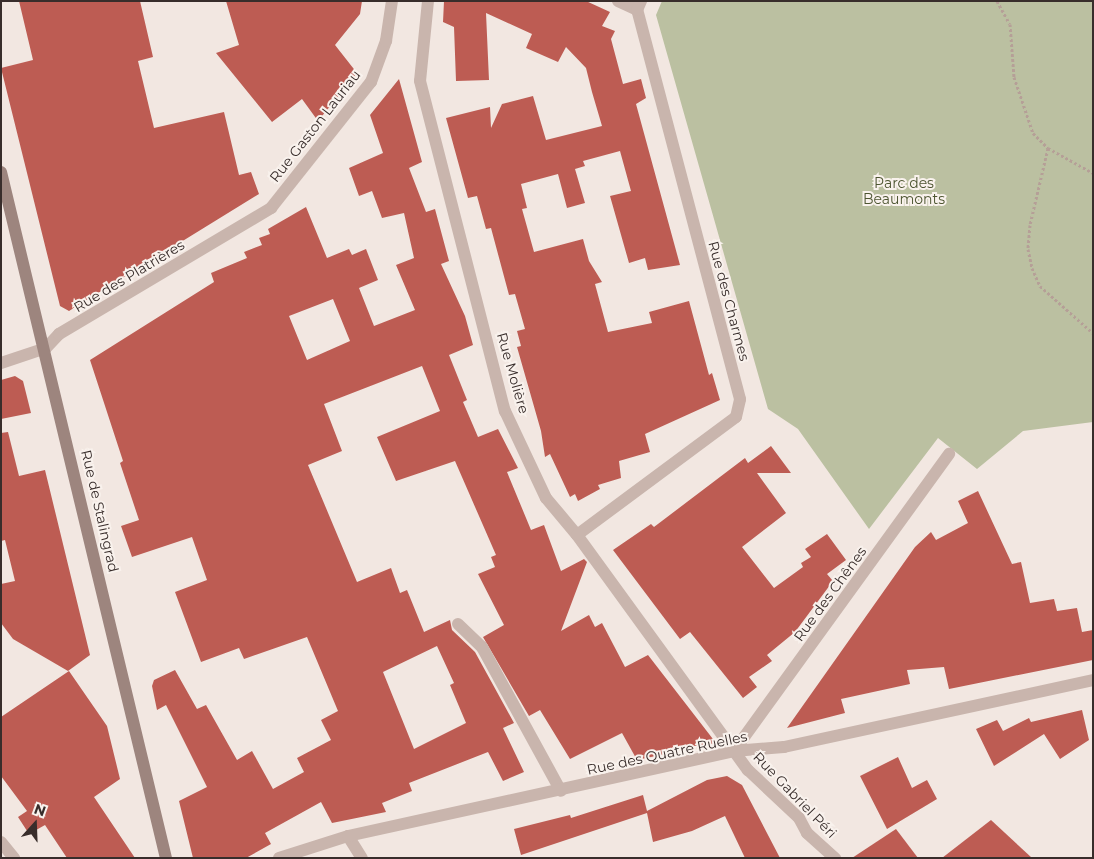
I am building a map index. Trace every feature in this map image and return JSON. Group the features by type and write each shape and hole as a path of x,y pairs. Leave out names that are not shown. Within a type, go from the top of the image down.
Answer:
{"main road":[{"name":"Rue de Stalingrad","path":"1,172 46,348 166,858"}],"street":[{"name":"Rue Gaston Lauriau","path":"271,208 370,82 386,41 392,1"},
{"name":"Rue Molière","path":"428,1 420,81 506,411 546,498 577,535 734,751"},
{"path":"618,1 638,5"},
{"name":"Rue des Charmes","path":"577,535 736,417 740,398 638,5"},
{"name":"Rue des Platrières","path":"1,363 46,348 59,334 271,208"},
{"name":"Rue des Chênes","path":"734,751 950,454"},
{"path":"458,624 482,647 561,791"},
{"name":"Rue des Quatre Ruelles","path":"278,858 348,836 561,791 734,751 784,747 1093,680"},
{"name":"Rue Gabriel Péri","path":"734,751 748,770 799,818 807,833 835,858"},
{"path":"348,836 362,858"},
{"path":"1,842 14,858"}],"path":[{"path":"997,1 1010,24 1014,77 1033,133 1048,148 1093,173"},
{"path":"1048,148 1030,225 1028,249 1032,268 1040,286 1093,333"}],"green space":[{"name":"Parc des Beaumonts","path":"662,1 1093,1 1093,422 1023,431 977,469 938,438 869,529 798,429 768,409 656,15"}],"building":[{"path":"19,1 140,1 153,57 138,61 154,128 224,112 239,175 251,172 259,194 69,311 60,306 1,68 33,60"},
{"path":"226,1 362,1 360,14 335,45 357,73 318,121 302,99 272,122 216,53 239,45"},
{"path":"444,1 586,1 610,12 602,26 615,31 611,39 623,84 641,79 646,98 636,104 680,265 648,270 645,258 629,263 610,196 631,191 620,151 583,161 585,166 575,169 585,203 567,208 558,174 521,184 527,208 522,209 534,252 583,239 589,261 602,282 595,284 608,332 652,323 649,312 689,301 709,375 712,373 720,400 645,434 650,452 619,461 621,478 598,485 600,489 578,501 575,494 570,497 550,454 545,457 541,431 517,347 521,346 517,331 525,329 515,294 509,295 491,228 486,229 477,196 468,198 446,118 490,107 491,128 502,104 533,96 546,140 602,126 586,68 566,47 558,62 526,48 532,34 486,13 489,80 456,81 454,27 443,22"},
{"path":"399,79 422,162 409,168 426,212 435,209 449,261 441,264 465,316 473,345 449,355 467,400 463,402 478,437 498,429 518,468 507,472 531,530 544,525 561,571 584,559 587,562 561,631 589,615 595,627 602,623 625,667 648,655 716,743 637,760 622,733 570,759 540,710 529,716 483,637 504,625 478,574 495,567 491,557 496,555 455,461 396,481 377,437 440,411 422,366 324,404 342,451 308,465 357,582 391,568 400,593 407,590 424,632 450,620 452,630 475,652 514,723 503,728 524,772 503,781 488,752 409,783 412,791 382,803 386,812 332,823 321,802 265,833 271,844 246,858 193,858 179,801 207,787 166,705 157,710 152,686 154,680 175,670 197,709 206,705 237,760 252,751 273,789 304,772 297,758 331,740 321,720 338,711 307,637 244,659 239,648 201,662 175,592 207,580 192,537 132,557 121,526 139,520 120,463 123,461 90,360 214,282 211,273 247,258 244,252 262,245 259,238 270,234 268,229 306,207 327,258 349,249 352,255 366,249 378,280 359,288 374,326 415,310 396,265 414,258 404,213 382,218 372,191 359,196 349,168 383,153 370,115","holes":["333,299 350,341 307,360 289,316","437,646 454,683 450,685 466,723 414,749 383,672"]},
{"path":"15,376 23,381 31,413 1,419 1,380"},
{"path":"8,432 19,476 45,470 90,655 68,671 13,639 1,623 1,584 15,581 5,540 1,541 1,433"},
{"path":"771,446 791,473 757,473 786,513 742,547 774,588 803,567 801,563 811,557 805,549 827,534 846,560 827,574 833,581 795,632 767,655 772,661 749,677 757,687 743,698 690,632 680,639 613,550 651,524 654,527 745,458 748,463"},
{"path":"978,491 1012,564 1021,562 1030,603 1054,599 1057,611 1077,608 1082,632 1093,630 1093,660 949,689 944,667 907,670 910,684 841,699 845,713 787,728 915,547 931,532 936,540 968,523 958,501"},
{"path":"69,671 107,726 120,779 94,797 135,858 67,858 45,825 29,834 18,817 27,811 1,776 1,717"},
{"path":"1082,710 1089,740 1060,759 1044,734 994,766 976,729 997,720 1003,731 1029,718 1031,722"},
{"path":"898,757 912,788 927,780 937,799 887,829 860,776"},
{"path":"727,776 742,785 780,858 745,858 725,816 692,831 653,842 647,813 521,855 514,829 570,815 571,818 643,795 647,811 707,780"},
{"path":"991,820 1032,858 942,858"},
{"path":"896,829 918,858 852,858"}]}
